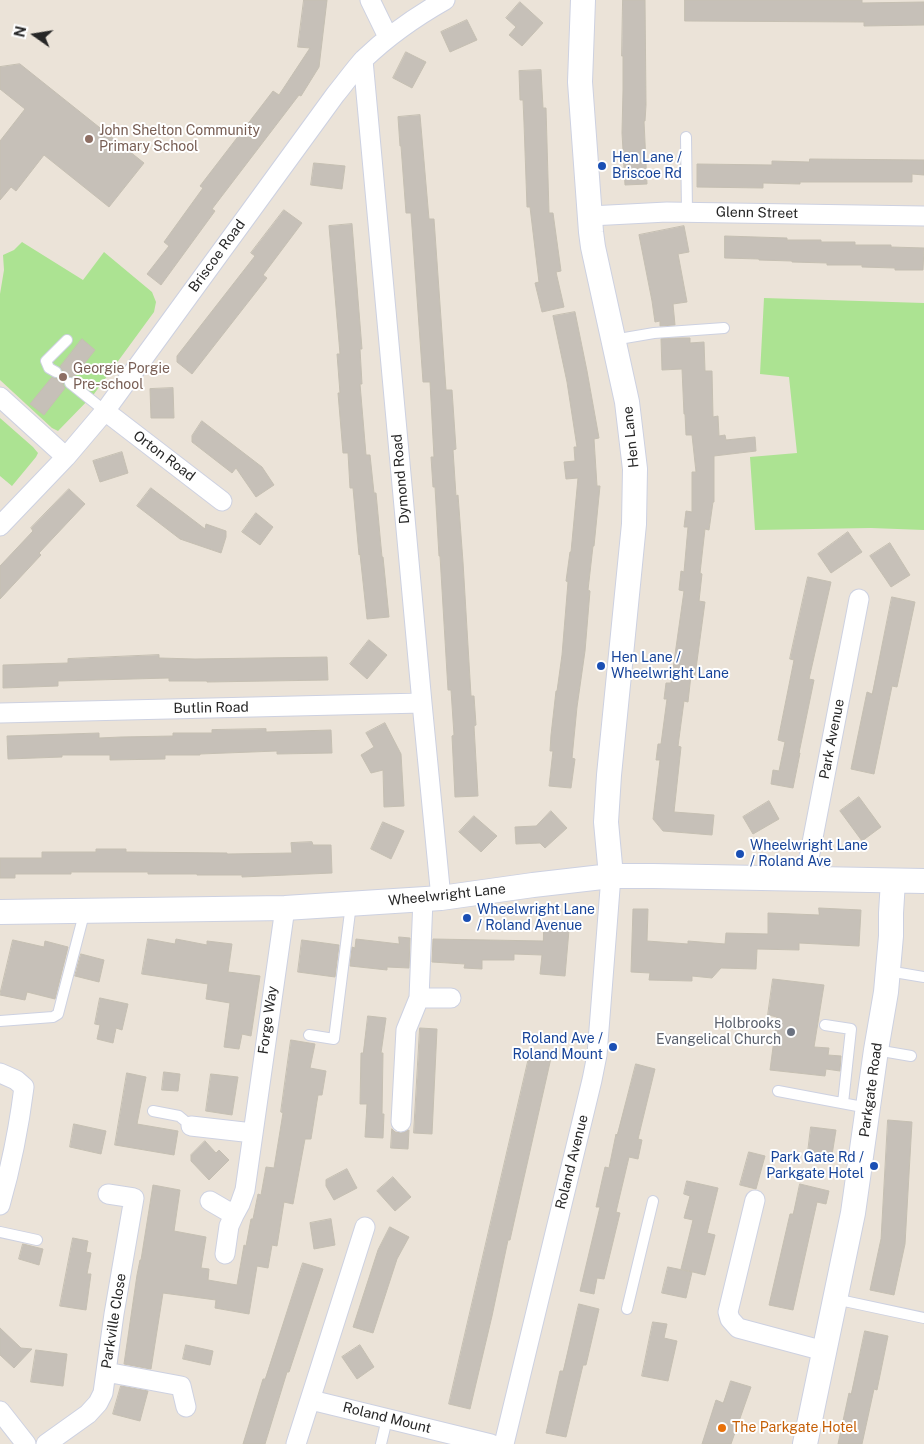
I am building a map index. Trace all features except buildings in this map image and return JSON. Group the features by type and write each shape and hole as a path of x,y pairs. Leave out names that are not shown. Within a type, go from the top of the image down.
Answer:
{"street":[{"path":"370,0 388,37"},
{"name":"Briscoe Road","path":"0,526 66,457 105,411 335,94 363,60 388,37 413,18 445,0"},
{"name":"Hen Lane","path":"583,0 580,82 593,247 628,402 636,482 634,524 609,776 606,822 610,876"},
{"name":"Dymond Road","path":"363,60 422,703 432,899 419,998 406,1030 401,1122"},
{"name":"Glenn Street","path":"590,216 652,212 924,216"},
{"path":"0,397 66,457"},
{"name":"Orton Road","path":"105,411 222,500"},
{"name":"Park Avenue","path":"805,880 859,598"},
{"name":"Butlin Road","path":"0,713 422,703"},
{"name":"Wheelwright Lane","path":"0,912 285,908 432,899 610,876 924,881"},
{"name":"Roland Avenue","path":"504,1444 597,1055 610,876"},
{"name":"Parkgate Road","path":"805,1444 853,1213 888,971 893,881"},
{"name":"Forge Way","path":"224,1254 229,1226 245,1190 285,908"},
{"path":"419,998 451,998"},
{"path":"0,1073 16,1080 24,1087 8,1175 0,1205"},
{"path":"191,1126 253,1133"},
{"name":"Parkville Close","path":"46,1444 88,1414 98,1403 103,1393 134,1198 108,1194"},
{"path":"755,1200 728,1312 730,1319 738,1328 824,1351"},
{"path":"210,1201 234,1215"},
{"path":"296,1444 365,1227"},
{"path":"106,1372 181,1386 186,1406"},
{"name":"Roland Mount","path":"311,1400 491,1444"},
{"path":"0,1412 26,1444"}],"lane":[{"path":"686,137 687,212"},
{"path":"613,340 654,333 724,328"},
{"path":"56,372 49,368 46,362 67,340"},
{"path":"70,382 105,411"},
{"path":"309,1035 334,1038 351,904"},
{"path":"0,1021 53,1017 58,1014 85,910"},
{"path":"888,971 924,977"},
{"path":"825,1025 851,1029 843,1103"},
{"path":"876,1050 911,1056"},
{"path":"778,1091 868,1108"},
{"path":"153,1111 179,1116 191,1126"},
{"path":"627,1309 653,1201"},
{"path":"0,1232 37,1240"},
{"path":"835,1299 924,1318"},
{"path":"381,1444 387,1418"}],"green space":[{"path":"22,242 83,280 104,252 152,292 156,302 154,312 94,394 58,431 52,428 0,380 0,294 4,270 3,255 14,250"},
{"path":"764,298 924,303 924,530 871,528 755,530 750,457 797,453 789,377 760,374"},
{"path":"0,418 38,453 12,486 0,476"}],"place":[{"name":"John Shelton Community Primary School","path":"89,139"},
{"name":"Hen Lane / Briscoe Rd","path":"602,166"},
{"name":"Georgie Porgie Pre-school","path":"63,377"},
{"name":"Hen Lane / Wheelwright Lane","path":"601,666"},
{"name":"Wheelwright Lane / Roland Ave","path":"740,854"},
{"name":"Wheelwright Lane / Roland Avenue","path":"467,918"},
{"name":"Holbrooks Evangelical Church","path":"791,1032"},
{"name":"Roland Ave / Roland Mount","path":"613,1047"},
{"name":"Park Gate Rd / Parkgate Hotel","path":"874,1166"},
{"name":"The Parkgate Hotel","path":"722,1428"}]}
